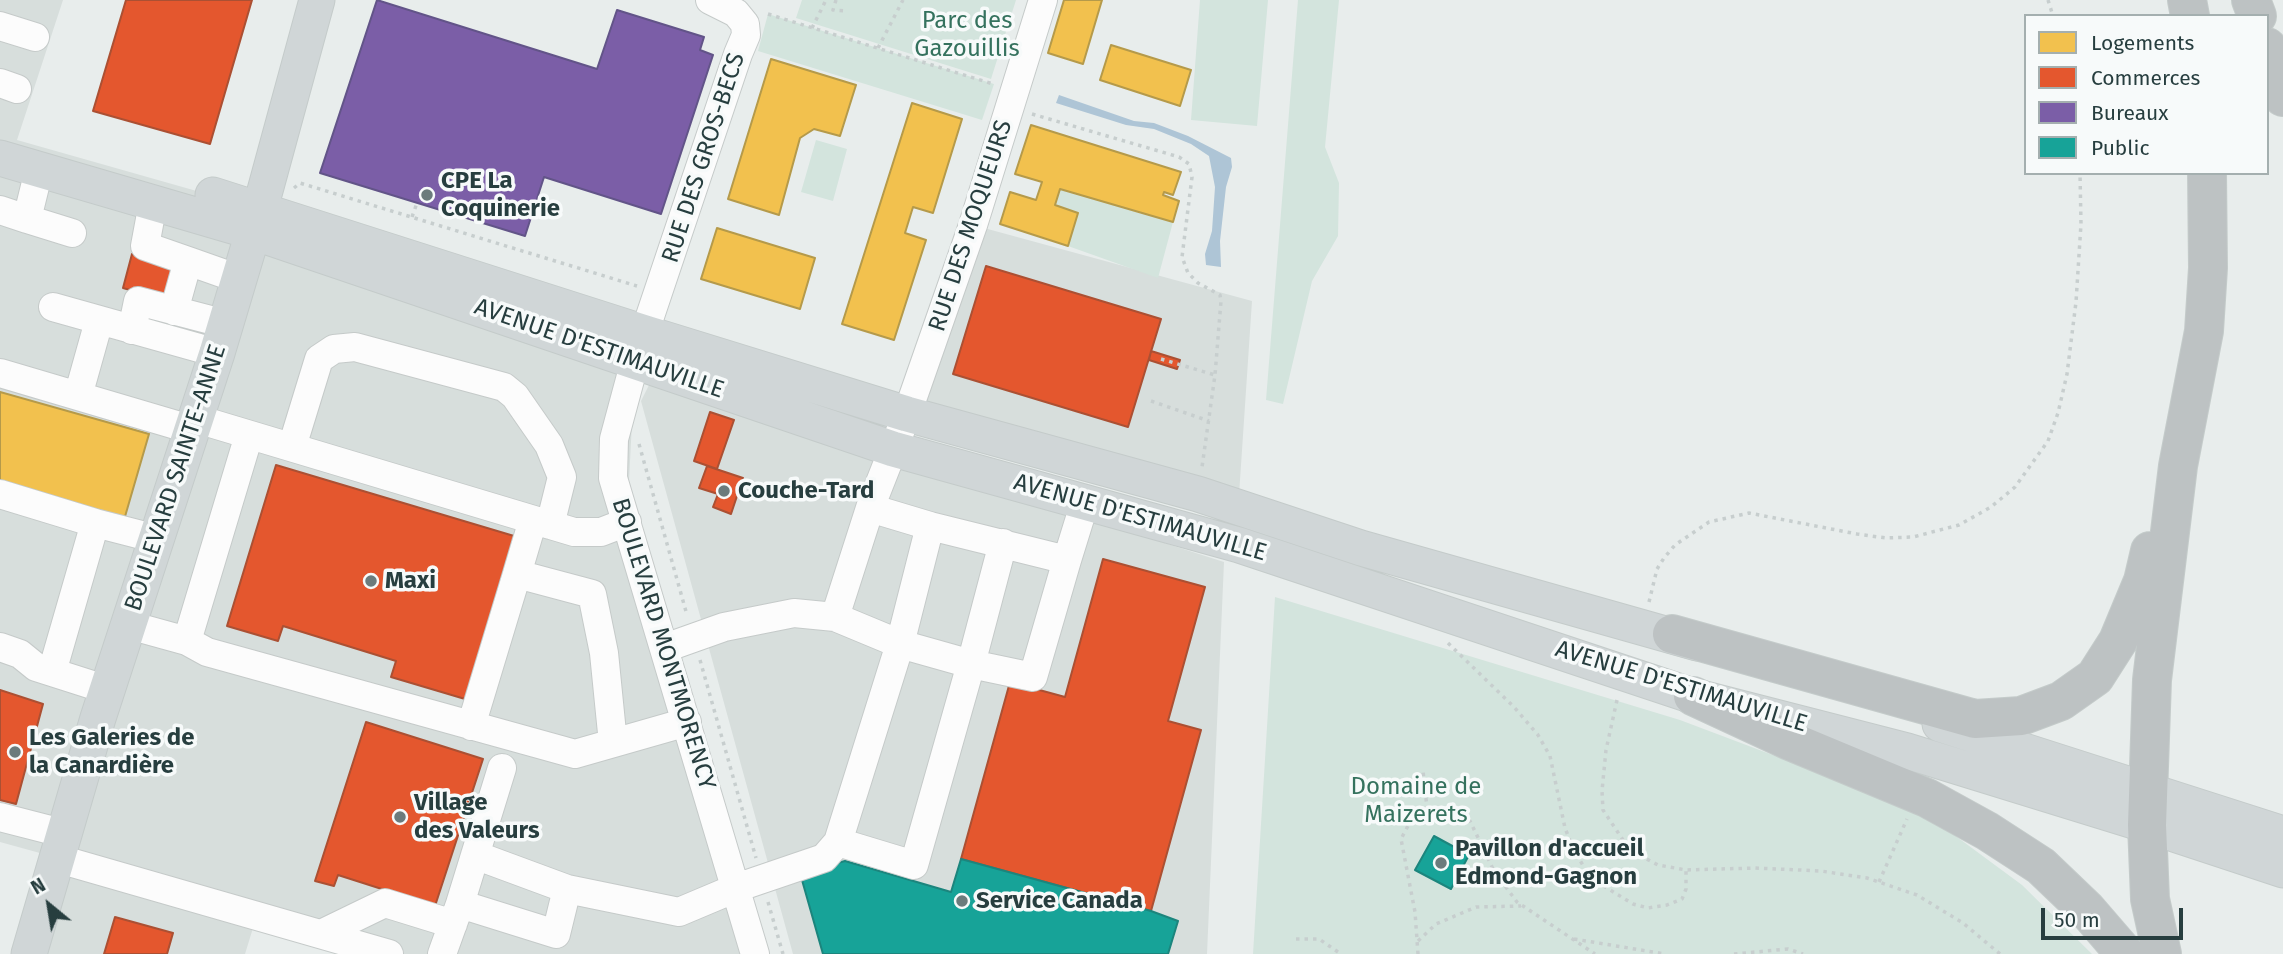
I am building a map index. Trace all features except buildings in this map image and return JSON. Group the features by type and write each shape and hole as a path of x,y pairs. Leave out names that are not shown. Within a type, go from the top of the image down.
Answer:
{"highway":[{"path":"2269,53 2283,97"},
{"path":"2162,954 2150,899 2148,808 2152,680 2178,466 2204,331 2208,268 2207,175"},
{"path":"1672,634 1975,719 2021,716 2061,701 2095,677 2118,641 2143,581 2155,532 2178,466"},
{"path":"1693,696 1790,741 1927,798 1987,831 2041,866 2087,910 2125,954"}],"main road":[{"name":"BOULEVARD SAINTE-ANNE","path":"29,954 108,690 195,425 257,220 317,0"},
{"name":"AVENUE D'ESTIMAUVILLE","path":"0,135 640,347 893,449 1239,545 1693,696 1907,751 2148,808 2283,834"},
{"name":"AVENUE D'ESTIMAUVILLE","path":"0,158 153,203 257,220"},
{"name":"AVENUE D'ESTIMAUVILLE","path":"640,347 907,414 1198,494 1361,548 1672,634 2148,808 2283,870"}],"street":[{"name":"RUE DES GROS-BECS","path":"640,347 746,35 745,24 741,18 730,8 710,0"},
{"name":"RUE DES MOQUEURS","path":"835,617 870,508 907,414 973,225 1042,0"},
{"path":"0,26 35,37"},
{"path":"27,219 39,170"},
{"path":"153,203 145,246 239,279"},
{"path":"0,210 72,233"},
{"path":"174,311 188,261"},
{"path":"132,330 138,302 174,311 221,339"},
{"path":"53,307 132,330 221,339"},
{"path":"78,396 99,321"},
{"path":"292,447 319,359 334,349 355,347 504,387 515,396 549,445 562,477 517,574 471,726"},
{"name":"BOULEVARD MONTMORENCY","path":"640,347 614,439 613,478 755,954"},
{"path":"0,373 78,396 195,425 249,435 574,532 601,531 627,522"},
{"path":"187,641 249,435"},
{"path":"0,494 94,523 158,539"},
{"path":"665,648 724,627 794,613 835,617 900,644 971,664 1033,677 1085,502"},
{"path":"870,508 1067,560"},
{"path":"52,673 94,523"},
{"path":"475,855 567,889 680,912 736,888 824,858 838,842 900,644 930,526"},
{"path":"838,842 914,865 1003,543"},
{"path":"517,574 592,594 604,653 613,743"},
{"path":"129,625 187,641 208,652 575,754 687,722"},
{"path":"0,647 20,654 36,667 108,690"},
{"path":"442,954 502,768"},
{"path":"0,817 62,846 321,934 389,954"},
{"path":"321,934 385,904 456,914 556,934 567,889"}],"path":[{"path":"812,27 826,0"},
{"path":"832,10 836,0"},
{"path":"878,48 903,0"},
{"path":"821,8 846,11"},
{"path":"768,14 998,85"},
{"path":"1025,112 1179,157 1189,164 1192,177 1182,257 1188,273 1198,283 1220,295 1216,375 1198,494"},
{"path":"1649,602 1657,569 1664,558 1675,545 1709,522 1749,513 1857,534 1886,538 1913,537 1959,525 1991,508 2015,487 2048,441 2067,374 2076,302 2081,224 2080,175"},
{"path":"257,220 300,183 659,292"},
{"path":"412,218 416,202"},
{"path":"1161,359 1216,375"},
{"path":"1151,401 1209,421"},
{"path":"1471,665 1514,707 1538,736 1550,756 1565,828 1585,869 1597,882 1633,904 1648,908 1682,899 1686,888 1686,870"},
{"path":"1617,700 1606,750 1603,810 1625,843 1637,854 1658,865 1686,870 1821,871 1867,878 1917,895 1963,923 2000,954"},
{"path":"1423,771 1428,817"},
{"path":"1418,954 1401,839 1410,822 1448,812 1470,821 1494,871 1517,902 1595,954"},
{"path":"1418,941 1436,924 1476,907 1522,906"},
{"path":"1571,938 1665,954"},
{"path":"1296,939 1319,939 1341,954"},
{"path":"1734,954 1788,948 1803,954"}],"shaded area":[{"path":"0,0 63,0 17,140 260,209 635,361 627,522 755,954 389,954 257,915 245,954 29,954 58,858 0,842"},
{"path":"973,225 1252,301 1239,495 907,414"},
{"path":"652,379 1224,562 1207,954 793,954 641,401"}],"green space":[{"name":"Parc des Gazouillis","path":"802,0 1016,0 991,79 796,18"},
{"path":"1200,0 1268,0 1257,126 1191,120"},
{"path":"1298,0 1339,0 1325,147 1339,183 1338,236 1312,281 1283,404 1266,400"},
{"path":"768,14 994,84 982,120 758,51"},
{"path":"816,140 847,149 833,201 801,192"},
{"path":"1060,189 1173,222 1158,278 1068,246 1078,213 1055,205"},
{"name":"Domaine de Maizerets","path":"1275,597 1680,720 1831,777 1938,823 2022,885 2092,954 1253,954"}],"water":[{"path":"1059,95 1134,121 1154,123 1188,136 1231,158 1232,167 1226,187 1220,241 1221,267 1206,265 1205,254 1212,231 1215,187 1209,156 1191,144 1154,129 1126,125 1056,103"}],"place":[{"name":"CPE La Coquinerie","path":"427,195"},
{"name":"Couche-Tard","path":"724,491"},
{"name":"Maxi","path":"371,581"},
{"name":"Les Galeries de la Canardière","path":"15,752"},
{"name":"Village des Valeurs","path":"400,817"},
{"name":"Pavillon d'accueil Edmond-Gagnon","path":"1441,863"},
{"name":"Service Canada","path":"962,901"}]}
